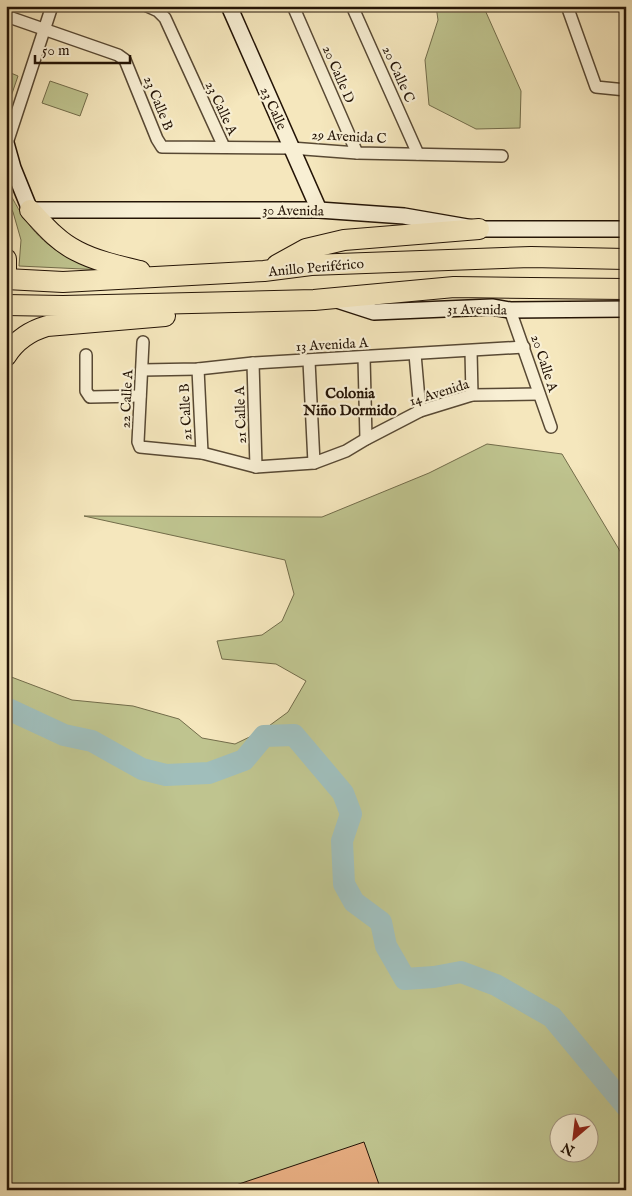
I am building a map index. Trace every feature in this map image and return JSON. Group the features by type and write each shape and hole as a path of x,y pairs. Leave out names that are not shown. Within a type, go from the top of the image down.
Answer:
{"highway":[{"path":"30,210 47,228 76,251 113,265 166,276"},
{"path":"264,271 306,249 344,240 479,229"},
{"name":"Anillo Periférico","path":"6,280 63,282 264,271 310,265 502,258 626,259"},
{"path":"6,259 6,271"},
{"path":"6,305 63,306 260,301 330,298 454,287 626,289"},
{"path":"6,356 10,349 24,336 38,328 47,326 206,312 260,301"}],"street":[{"path":"30,210 13,168 6,143 52,6"},
{"name":"23 Calle A","path":"147,6 158,11 169,27 224,147"},
{"name":"23 Calle","path":"229,6 319,210"},
{"name":"20 Calle D","path":"293,6 357,153"},
{"name":"20 Calle C","path":"352,6 418,154"},
{"path":"566,6 596,87 626,90"},
{"path":"6,16 45,29"},
{"name":"23 Calle B","path":"45,29 118,55 125,60 157,139 162,146 166,147"},
{"name":"29 Avenida C","path":"166,147 291,148 357,153 502,156"},
{"name":"30 Avenida","path":"30,210 319,210 404,216 479,229 626,229"},
{"name":"31 Avenida","path":"330,298 374,312 492,306 510,310 626,309"},
{"name":"20 Calle A","path":"510,310 551,427"},
{"name":"22 Calle A","path":"144,342 138,442 140,448 150,449"},
{"name":"13 Avenida A","path":"142,370 198,369 253,363 364,358 524,347"},
{"path":"471,351 472,395"},
{"path":"415,354 420,411"},
{"path":"86,355 87,395 93,398 140,396"},
{"path":"364,358 366,438"},
{"path":"309,361 314,463"},
{"name":"21 Calle A","path":"253,363 256,466"},
{"name":"21 Calle B","path":"198,369 202,452"},
{"name":"14 Avenida","path":"150,449 202,452 256,466 314,463 346,451 366,438 420,411 472,395 539,394"}],"green space":[{"path":"436,6 487,6 485,10 521,91 520,128 476,129 429,105 425,60 438,20"},
{"path":"6,71 18,76 6,111"},
{"path":"50,81 88,94 80,116 42,103"},
{"path":"6,186 25,219 48,244 70,258 104,270 19,266 21,240 13,212 6,199"},
{"path":"487,444 562,454 626,561 626,1190 6,1190 6,675 72,700 133,706 179,719 202,738 235,744 262,731 288,712 306,681 276,664 222,659 217,641 262,635 282,621 294,594 285,560 84,516 322,517 429,473"}],"building":[{"path":"364,1142 381,1190 228,1190 227,1188"}],"waterway":[{"path":"6,708 64,735 92,741 142,769 166,775 209,773 244,760 264,736 294,735 343,793 351,814 342,841 344,884 354,902 381,922 386,946 405,979 434,977 461,972 496,985 552,1017 626,1106"}],"district":[{"name":"Colonia Niño Dormido","path":"350,402"}]}
